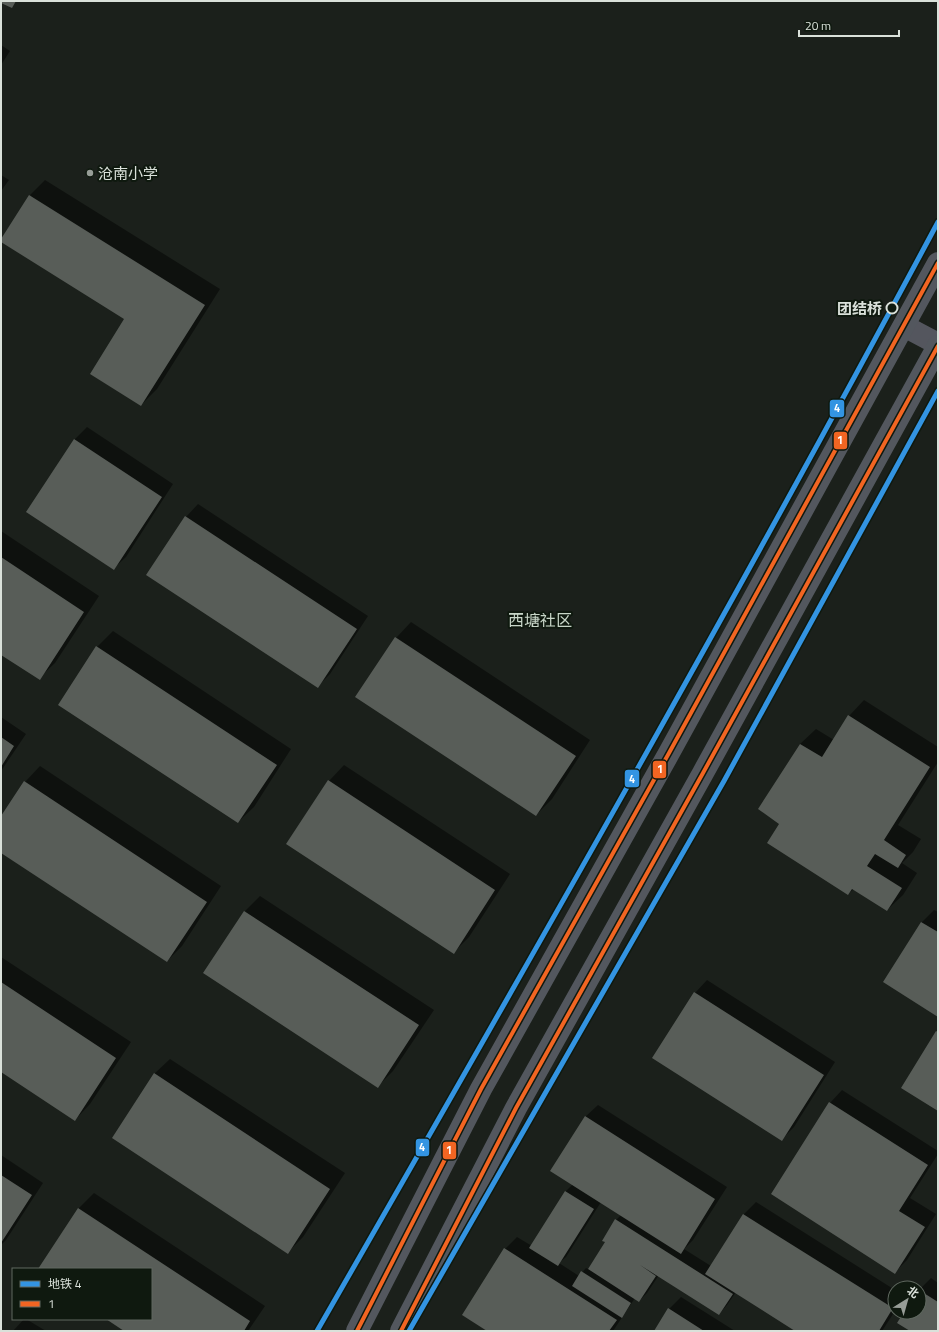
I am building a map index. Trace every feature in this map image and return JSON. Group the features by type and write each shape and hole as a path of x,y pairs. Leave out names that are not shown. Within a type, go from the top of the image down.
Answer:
{"main road":[{"path":"357,1331 481,1089 938,263"},
{"path":"402,1331 516,1108 692,794 938,345"}],"street":[{"path":"904,326 938,345"}],"building":[{"path":"1,1 16,1 12,8 1,3"},
{"path":"29,195 205,305 141,406 90,374 124,319 1,242 1,239"},
{"path":"74,439 162,497 114,570 26,512"},
{"path":"185,516 357,629 318,688 146,575"},
{"path":"1,557 84,612 40,680 1,655"},
{"path":"395,637 576,756 536,816 355,697"},
{"path":"96,646 277,765 238,823 58,705"},
{"path":"848,715 930,767 884,840 906,855 898,868 875,854 867,866 902,888 887,911 852,889 848,895 767,843 779,824 758,809 800,744 822,757"},
{"path":"1,737 14,746 1,767"},
{"path":"328,780 495,890 454,954 286,844"},
{"path":"24,781 207,902 167,962 1,853 1,816"},
{"path":"244,911 419,1025 378,1088 203,973"},
{"path":"921,922 938,932 938,1017 883,982"},
{"path":"1,982 116,1058 75,1121 1,1072"},
{"path":"694,992 824,1075 782,1141 652,1058"},
{"path":"936,1031 938,1032 938,1111 901,1088"},
{"path":"154,1073 330,1189 288,1254 112,1138"},
{"path":"829,1102 928,1165 899,1211 925,1227 895,1274 771,1194"},
{"path":"585,1116 715,1199 681,1254 550,1171"},
{"path":"1,1175 32,1195 1,1243"},
{"path":"565,1191 594,1209 558,1266 529,1248"},
{"path":"78,1208 250,1321 244,1331 124,1331 108,1320 152,1320 152,1268 39,1268"},
{"path":"743,1214 887,1304 887,1318 879,1331 795,1331 705,1274"},
{"path":"615,1219 733,1294 719,1315 640,1265 656,1276 639,1302 588,1269 605,1242 602,1241"},
{"path":"504,1248 617,1320 609,1331 487,1331 462,1315"},
{"path":"581,1271 631,1303 622,1318 572,1286"},
{"path":"927,1295 938,1302 938,1331 910,1331 897,1323 899,1320 927,1320"},
{"path":"668,1308 704,1331 654,1331"}],"metro line":[{"name":"4","path":"317,1331 632,779 863,362 938,222"},
{"name":"4","path":"409,1331 724,781 938,391"}],"transit line":[{"name":"1","path":"357,1331 481,1089 669,753 938,263"},
{"name":"1","path":"401,1331 516,1108 703,773 938,346"}],"place":[{"name":"沧南小学","path":"90,173"},
{"name":"团结桥","path":"892,308"}],"district":[{"name":"西塘社区","path":"540,620"}]}
